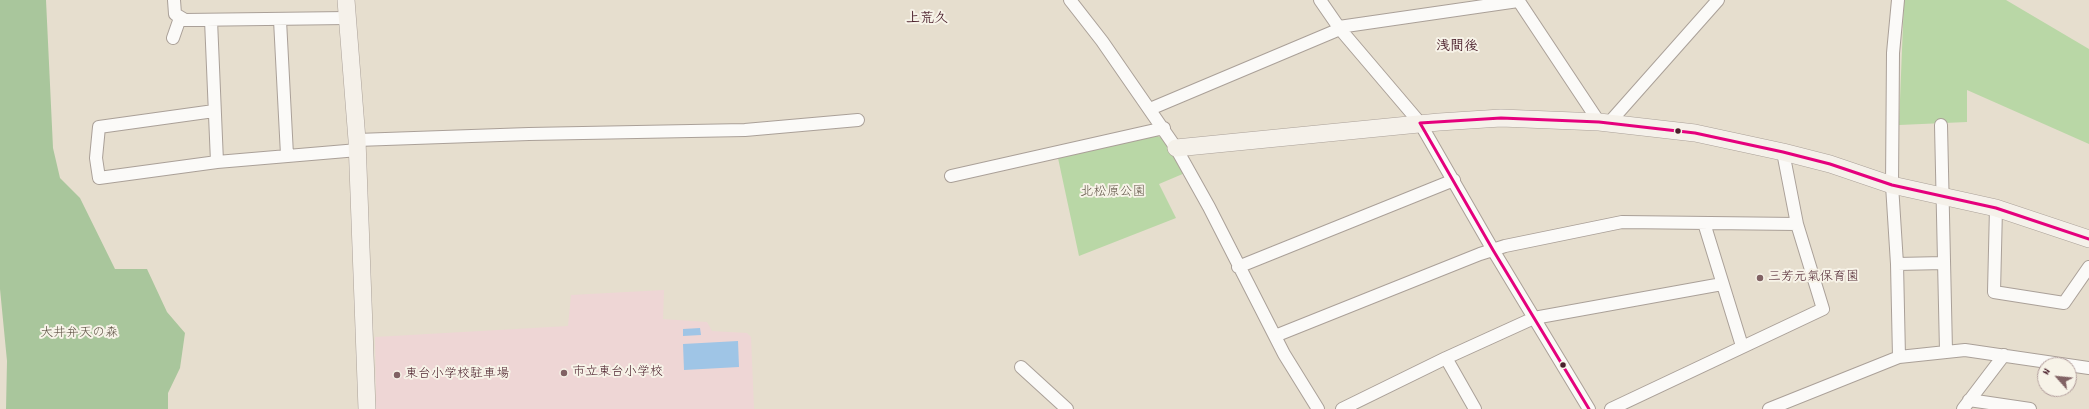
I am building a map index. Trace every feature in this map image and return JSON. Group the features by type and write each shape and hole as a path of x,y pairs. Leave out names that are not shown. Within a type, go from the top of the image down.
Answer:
{"street":[{"path":"174,0 175,14 185,20 347,18"},
{"path":"346,0 358,145 367,409"},
{"path":"1070,0 1164,128 1209,207 1238,267 1275,336 1318,409"},
{"path":"1320,0 1340,28 1420,123 1493,250 1589,409"},
{"path":"1604,122 1718,0"},
{"path":"1898,0 1893,53 1892,185 1897,264 1899,357"},
{"path":"1150,109 1340,28 1518,1 1604,122"},
{"path":"173,38 180,18"},
{"path":"211,20 214,111 218,162"},
{"path":"280,20 287,155"},
{"path":"214,111 99,127 96,158 99,178 358,145 529,134 745,130 858,120"},
{"path":"1176,148 1420,123 1501,118 1604,122 1695,133 1783,152 1830,164 1892,185 1996,208 2089,239"},
{"path":"1941,125 1946,351"},
{"path":"951,176 1164,128"},
{"path":"1611,409 1823,309 1797,224 1783,152"},
{"path":"1238,267 1454,180"},
{"path":"1996,208 1994,292 2064,303 2089,267"},
{"path":"1275,336 1493,250 1622,222 1797,224"},
{"path":"1704,223 1742,346"},
{"path":"1897,264 1944,263"},
{"path":"1349,407 1446,358 1534,318 1722,284"},
{"path":"1769,409 1899,357 1965,350 2004,354 2089,368"},
{"path":"1966,405 2004,354"},
{"path":"1446,358 1475,409"},
{"path":"1021,367 1067,409"},
{"path":"1966,405 2030,409"}],"shaded area":[{"name":"市立東台小学校","path":"664,290 663,319 707,322 712,331 747,333 751,337 754,409 376,409 375,337 568,326 571,295"}],"green space":[{"name":"大井弁天の森","path":"0,0 46,0 53,148 60,178 80,198 115,269 147,269 167,312 185,333 180,368 168,393 168,409 6,409 7,361 0,289"},
{"path":"1904,0 2006,0 2089,49 2089,144 1967,90 1967,122 1899,125"},
{"name":"北松原公園","path":"1156,135 1165,140 1185,173 1159,184 1176,218 1079,256 1058,158"}],"water":[{"path":"700,328 701,335 683,336 683,329"},
{"path":"738,341 739,367 684,370 683,344"}],"transit line":[{"path":"1420,123 1501,118 1599,122 1695,133 1783,152 1830,164 1892,185 1996,208 2089,239"},
{"path":"1420,123 1493,250 1589,409"}],"place":[{"name":"三芳元氣保育園","path":"1760,278"},
{"name":"市立東台小学校","path":"564,373"},
{"name":"東台小学校駐車場","path":"397,375"}],"district":[{"name":"上荒久","path":"927,20"},
{"name":"浅間後","path":"1457,48"}]}
